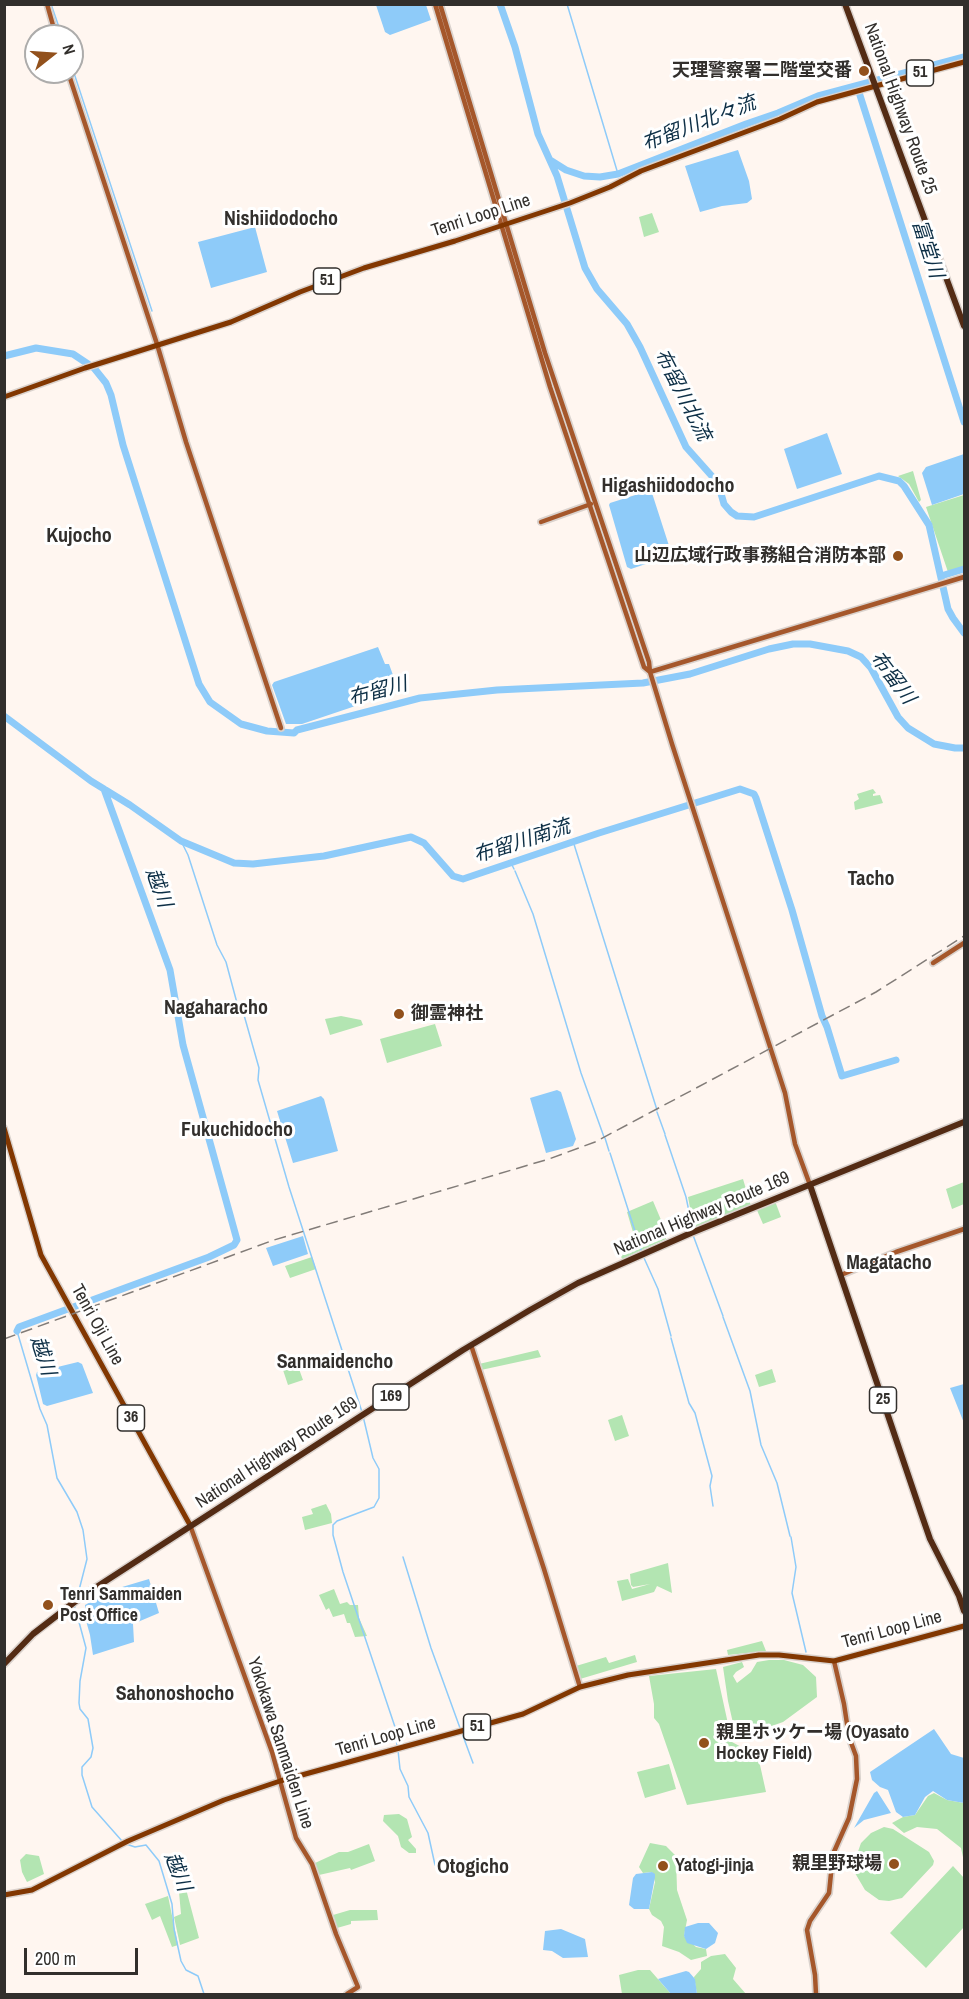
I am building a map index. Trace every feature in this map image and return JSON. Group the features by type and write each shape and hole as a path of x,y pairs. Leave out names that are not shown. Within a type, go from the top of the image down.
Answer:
{"highway":[{"name":"National Highway Route 25","path":"845,4 964,326"},
{"path":"810,1185 964,1122"},
{"name":"25","path":"810,1185 930,1539 959,1596 964,1611"},
{"name":"National Highway Route 169","path":"4,1664 33,1634 81,1597 471,1345 578,1283 691,1233 810,1185"}],"main road":[{"name":"Tenri Loop Line","path":"4,397 98,363 231,322 300,291 364,268 560,207 642,171 780,119 817,102 859,91 875,83 964,62"},
{"name":"Tenri Oji Line","path":"4,1128 37,1245 190,1525"},
{"name":"Tenri Loop Line","path":"4,1895 32,1890 168,1823 224,1800 280,1781 523,1714 580,1687 628,1675 759,1655 834,1661 964,1626"}],"street":[{"path":"46,4 52,24"},
{"path":"435,4 551,370 649,662 650,673 785,1093 795,1144 810,1185"},
{"path":"441,4 548,379 644,667 650,673"},
{"path":"72,84 280,728"},
{"path":"541,522 591,504"},
{"path":"650,673 964,577"},
{"path":"933,963 964,943"},
{"path":"842,1275 896,1252 964,1229"},
{"path":"471,1345 580,1687"},
{"name":"Yokokawa Sanmaiden Line","path":"190,1525 255,1703 296,1838 312,1864 336,1934 358,1987 347,1995"},
{"path":"816,1995 807,1930 810,1921 829,1893 833,1854 849,1818 856,1789 856,1756 849,1737 834,1661"},
{"path":"832,1864 845,1864"}],"green space":[{"path":"652,213 659,232 644,237 639,217"},
{"path":"913,471 921,500 919,502 909,484 898,476"},
{"path":"964,495 964,567 948,572 926,507"},
{"path":"873,789 876,793 873,796 880,795 883,803 855,810 854,802 859,799 857,794"},
{"path":"341,1016 361,1020 363,1025 330,1035 325,1019"},
{"path":"435,1024 442,1046 387,1063 380,1039"},
{"path":"743,1179 751,1206 694,1229 688,1197"},
{"path":"964,1182 964,1204 952,1209 946,1189"},
{"path":"653,1201 664,1227 662,1228 666,1239 622,1259 618,1248 635,1239 627,1212"},
{"path":"775,1201 781,1217 763,1224 756,1208"},
{"path":"312,1257 316,1269 290,1278 285,1266"},
{"path":"538,1350 541,1357 481,1370 479,1364"},
{"path":"294,1355 303,1380 288,1385 283,1370 284,1359"},
{"path":"772,1369 776,1382 759,1387 755,1375"},
{"path":"622,1415 629,1436 615,1441 608,1420"},
{"path":"326,1504 332,1523 305,1530 302,1517 313,1514 311,1509"},
{"path":"668,1563 672,1593 657,1586 654,1592 622,1601 617,1581 628,1579 632,1589 650,1584 633,1587 630,1574"},
{"path":"334,1589 340,1604 347,1602 350,1605 358,1605 359,1618 367,1636 355,1637 344,1614 333,1617 329,1608 326,1610 319,1595"},
{"path":"762,1641 766,1651 728,1655 727,1650"},
{"path":"635,1655 637,1662 580,1679 576,1666 606,1657 609,1663"},
{"path":"784,1660 803,1665 816,1677 817,1697 783,1722 763,1729 761,1733 749,1735 735,1732 723,1667 742,1662 744,1667 733,1676 737,1683 751,1672 757,1662"},
{"path":"716,1669 732,1742 758,1756 766,1792 687,1805 659,1724 654,1718 649,1676"},
{"path":"669,1764 676,1789 645,1798 637,1772"},
{"path":"934,1793 947,1800 964,1803 964,1862 961,1848 937,1829 917,1827 904,1833 892,1823 903,1817 915,1815 928,1796"},
{"path":"399,1814 407,1819 412,1837 408,1840 416,1849 416,1853 409,1853 401,1847 398,1836 383,1821 384,1815"},
{"name":"親里野球場","path":"884,1827 893,1829 929,1852 934,1861 933,1865 902,1898 889,1901 879,1900 865,1890 855,1873 854,1863 861,1843 871,1833"},
{"path":"650,1843 666,1846 676,1856 677,1890 687,1920 684,1936 696,1947 706,1949 707,1956 691,1960 679,1952 662,1946 664,1927 649,1909 655,1882 652,1872 643,1873 639,1867"},
{"path":"369,1844 375,1861 351,1870 350,1868 319,1875 315,1863 339,1852 348,1852"},
{"path":"26,1854 39,1856 44,1874 27,1882 20,1860"},
{"path":"953,1866 964,1878 964,1927 926,1968 890,1933"},
{"path":"186,1889 199,1938 180,1945 174,1917 181,1914 179,1892"},
{"path":"168,1896 178,1945 172,1947 160,1916 152,1920 145,1904"},
{"path":"350,1910 377,1910 378,1920 351,1921 351,1924 337,1928 333,1915"},
{"path":"725,1954 736,1968 733,1979 746,1994 697,1994 694,1977 701,1969 701,1962 711,1956"},
{"path":"638,1970 650,1970 671,1994 622,1994 619,1975"}],"water":[{"path":"376,5 426,5 431,20 390,35 385,32"},
{"path":"738,150 749,181 752,199 747,203 700,212 685,166"},
{"path":"255,227 267,272 211,288 198,242"},
{"path":"827,433 842,474 797,489 784,449"},
{"path":"964,454 964,494 932,505 922,473 926,467"},
{"path":"648,491 652,493 672,555 631,569 627,567 609,505"},
{"path":"378,647 385,664 389,664 397,692 302,724 286,724 272,685 274,682"},
{"path":"557,1090 561,1092 576,1139 573,1146 546,1153 530,1098"},
{"path":"321,1096 324,1099 338,1151 293,1163 277,1111"},
{"path":"303,1236 308,1254 273,1266 266,1248"},
{"path":"78,1362 82,1364 93,1393 47,1406 43,1404 37,1372"},
{"path":"964,1384 964,1423 950,1388"},
{"path":"149,1579 159,1613 133,1624 134,1642 93,1655 85,1617 85,1605 112,1590"},
{"path":"934,1729 951,1754 964,1758 964,1803 947,1800 933,1791 925,1797 915,1815 903,1817 896,1812 888,1790 872,1780 870,1772"},
{"path":"877,1791 891,1813 864,1820 854,1828 874,1793"},
{"path":"652,1872 655,1877 649,1909 634,1909 629,1905 633,1878 636,1874"},
{"path":"698,1923 709,1923 718,1933 715,1943 706,1949 687,1943 684,1936 685,1927"},
{"path":"561,1929 585,1939 588,1957 563,1958 552,1951 543,1950 545,1931"},
{"path":"686,1971 695,1979 697,1994 671,1994 658,1979"}],"waterway":[{"path":"51,4 58,24"},
{"name":"布留川北流","path":"500,4 515,47 538,134 557,176 585,268 597,289 627,324 686,447 718,483 724,504 737,516 754,517 879,476 899,481 929,525 948,609 964,633"},
{"path":"567,4 618,174"},
{"name":"布留川北々流","path":"550,160 566,170 584,176 600,177 618,174 818,96 964,57"},
{"path":"78,84 152,311"},
{"name":"富堂川","path":"857,86 964,422"},
{"name":"布留川","path":"4,356 36,348 73,354 94,368 106,383 123,445 199,684 210,702 241,724 267,731 294,733 297,730 420,698 497,690 643,683 690,674 769,649 793,644 810,644 848,651 861,657 871,668 898,717 908,728 934,744 964,748"},
{"name":"富堂川","path":"941,576 964,569"},
{"name":"布留川南流","path":"4,716 91,781 181,841 234,863 253,864 324,856 411,837 424,843 453,876 463,879 740,789 754,794 842,1076 896,1060"},
{"name":"越川","path":"17,1331 19,1327 209,1257 234,1245 237,1240 183,1045 170,970 104,789"},
{"path":"181,841 188,855 217,945 226,962 237,1003 244,1015 259,1068 258,1080 289,1187 362,1412"},
{"path":"573,841 657,1110"},
{"name":"布留川南流","path":"511,863 514,869"},
{"path":"515,871 533,914 581,1073 604,1137"},
{"path":"657,1112 665,1134"},
{"path":"665,1135 686,1197 693,1231"},
{"path":"605,1138 609,1151"},
{"path":"610,1153 642,1253"},
{"path":"641,1252 690,1230"},
{"path":"693,1235 723,1316"},
{"path":"644,1258 658,1289 671,1336"},
{"path":"723,1317 750,1391 761,1445 777,1483 790,1536"},
{"name":"越川","path":"17,1331 40,1409 47,1425 57,1478 77,1512 83,1530 87,1559 77,1598"},
{"path":"671,1338 712,1476 710,1486 713,1506"},
{"path":"363,1416 373,1458 379,1469 379,1498 374,1507 337,1521 333,1525 333,1535 343,1572 395,1727 397,1746"},
{"path":"791,1537 796,1567 792,1593 806,1652"},
{"path":"403,1557 431,1648 460,1728"},
{"name":"越川","path":"75,1605 74,1613 79,1622 86,1648 79,1703 80,1709 88,1719 93,1748 91,1757 82,1767 82,1775 92,1807 122,1841"},
{"path":"463,1736 473,1763"},
{"path":"398,1750 400,1769 408,1786 409,1797 428,1833 435,1865"},
{"name":"越川","path":"126,1844 135,1847 146,1845 159,1861 172,1904 174,1929 181,1961 186,1970 198,1976 204,1994"}],"railway":[{"path":"4,1339 274,1240 549,1159 595,1142 876,992 964,936"}],"place":[{"name":"天理警察署二階堂交番","path":"864,71"},
{"name":"山辺広域行政事務組合消防本部","path":"898,556"},
{"name":"御霊神社","path":"399,1014"},
{"name":"Tenri Sammaiden Post Office","path":"48,1605"},
{"name":"親里ホッケー場 (Oyasato Hockey Field)","path":"704,1743"},
{"name":"親里野球場","path":"894,1864"},
{"name":"Yatogi-jinja","path":"663,1866"}],"district":[{"name":"Nishiidodocho","path":"281,220"},
{"name":"Higashiidodocho","path":"668,487"},
{"name":"Kujocho","path":"79,537"},
{"name":"Tacho","path":"871,880"},
{"name":"Nagaharacho","path":"216,1009"},
{"name":"Fukuchidocho","path":"237,1131"},
{"name":"Magatacho","path":"889,1264"},
{"name":"Sanmaidencho","path":"335,1363"},
{"name":"Sahonoshocho","path":"175,1695"},
{"name":"Otogicho","path":"473,1868"}]}
